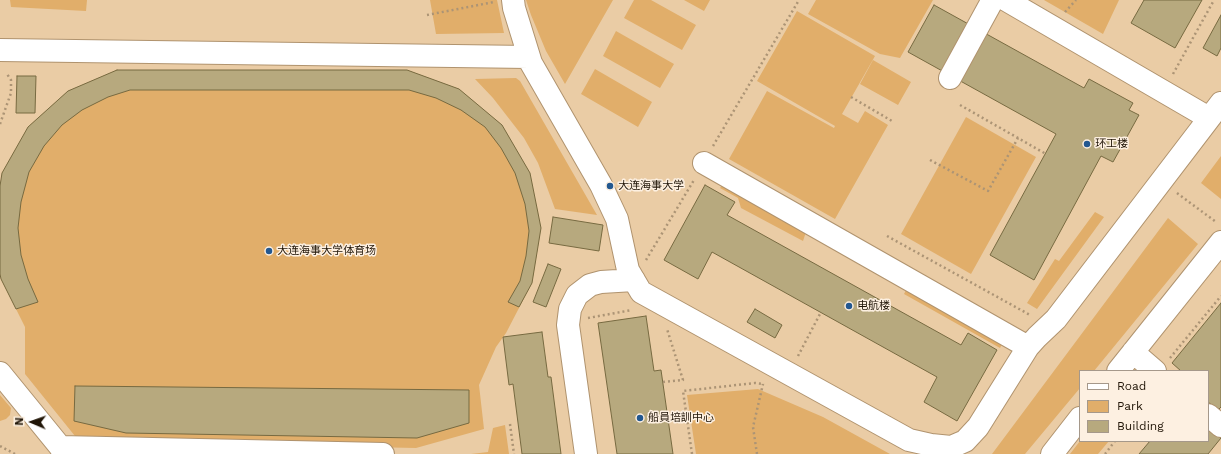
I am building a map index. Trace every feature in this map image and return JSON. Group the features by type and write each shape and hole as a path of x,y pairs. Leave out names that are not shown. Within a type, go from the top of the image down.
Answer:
{"street":[{"path":"504,1 514,8 531,63 601,185 617,219 628,270 641,292 928,450 951,447 965,441 978,427 1028,347 1056,319 1215,110 999,2 950,78"},
{"path":"0,50 529,56"},
{"path":"704,163 1028,347"},
{"path":"1119,370 1221,234"},
{"path":"586,454 568,325 570,309 577,295 590,285 601,282 634,280"},
{"path":"1132,352 1162,365"},
{"path":"0,373 63,450 383,454"},
{"path":"1209,416 1221,426"},
{"path":"1052,454 1079,419"}],"path":[{"path":"648,258 799,0"},
{"path":"1064,14 1076,0"},
{"path":"1172,76 1214,0"},
{"path":"427,15 504,1"},
{"path":"0,124 11,93 11,80 7,74"},
{"path":"851,97 892,121"},
{"path":"960,105 1046,154"},
{"path":"930,160 988,191 1018,138"},
{"path":"1176,192 1221,234"},
{"path":"887,236 1034,318"},
{"path":"1162,365 1221,296"},
{"path":"583,319 634,310"},
{"path":"798,357 821,312"},
{"path":"663,382 683,380 665,323"},
{"path":"692,454 683,391 755,383 768,385"},
{"path":"757,454 753,426 763,384"},
{"path":"510,424 514,454"},
{"path":"1100,454 1106,454 1114,442"},
{"path":"0,446 15,454"}],"green space":[{"path":"10,0 87,0 86,11 11,7"},
{"path":"430,0 497,0 504,33 436,34"},
{"path":"526,0 613,0 565,84 546,51"},
{"path":"634,0 651,0 696,25 682,50 624,18"},
{"path":"684,0 710,0 704,11"},
{"path":"816,0 933,0 900,58 880,54 808,14"},
{"path":"1044,0 1119,0 1103,34"},
{"path":"797,11 875,56 842,114 858,123 865,111 888,125 835,219 729,159 767,91 834,128 835,126 757,81"},
{"path":"616,31 674,64 660,88 603,56"},
{"path":"873,60 911,82 898,105 860,84"},
{"path":"595,69 652,102 638,127 581,94"},
{"name":"大连海事大学体育场","path":"117,70 407,70 459,89 502,125 530,173 541,228 532,283 506,333 496,347 479,385 484,429 416,448 79,441 25,374 25,327 1,279 0,274 2,173 28,127 68,91"},
{"path":"516,78 520,81 597,215 555,209 538,163 524,138 493,98 475,79"},
{"path":"966,117 1036,157 971,274 901,234"},
{"path":"1221,156 1221,199 1201,183"},
{"path":"727,179 808,226 803,241 741,208 738,198 720,188"},
{"path":"1095,212 1104,217 1037,309 1027,303 1055,259 1059,261"},
{"path":"1168,218 1198,244 1095,370 1079,370 1079,389 1025,454 992,454"},
{"path":"909,284 1005,339 1000,348 904,294"},
{"path":"758,389 823,417 890,454 696,454 687,395"},
{"path":"0,395 11,408 10,415 6,419 0,421"},
{"path":"505,425 509,454 471,454 488,452 493,428"},
{"path":"1079,442 1108,442 1098,454 1070,454"}],"building":[{"path":"1144,0 1202,0 1175,48 1131,23"},
{"name":"环工楼","path":"934,5 1084,88 1089,79 1133,103 1129,110 1139,115 1113,162 1101,156 1034,280 990,255 1056,134 908,52"},
{"path":"1221,15 1221,48 1217,56 1203,48"},
{"path":"117,70 407,70 459,89 502,125 530,173 541,228 532,283 519,307 508,302 520,281 526,256 529,231 525,204 515,173 501,148 485,127 461,110 436,98 409,90 130,90 108,97 82,110 62,125 44,146 29,172 21,202 18,228 21,255 28,279 38,302 16,309 0,274 0,186 2,173 28,127 68,91"},
{"path":"17,76 36,76 35,113 16,113"},
{"name":"电航楼","path":"705,185 735,202 727,215 961,345 968,333 997,350 957,421 924,402 937,377 712,252 698,279 664,260"},
{"path":"553,217 603,225 599,251 549,243"},
{"path":"548,264 561,269 546,307 533,302"},
{"path":"1221,303 1221,407 1218,410 1209,403 1209,370 1180,370 1172,363"},
{"path":"755,309 782,325 775,338 747,322"},
{"name":"船員培訓中心","path":"646,316 654,371 661,370 673,454 617,454 598,323"},
{"path":"542,332 548,377 551,377 561,454 522,454 513,384 509,385 503,337"},
{"path":"75,386 469,390 469,423 417,438 126,433 74,421"},
{"path":"1209,428 1221,438 1208,454 1139,454 1149,442 1209,442"}],"place":[{"name":"环工楼","path":"1087,144"},
{"name":"大连海事大学","path":"610,186"},
{"name":"大连海事大学体育场","path":"269,251"},
{"name":"电航楼","path":"849,306"},
{"name":"船員培訓中心","path":"640,418"}]}
